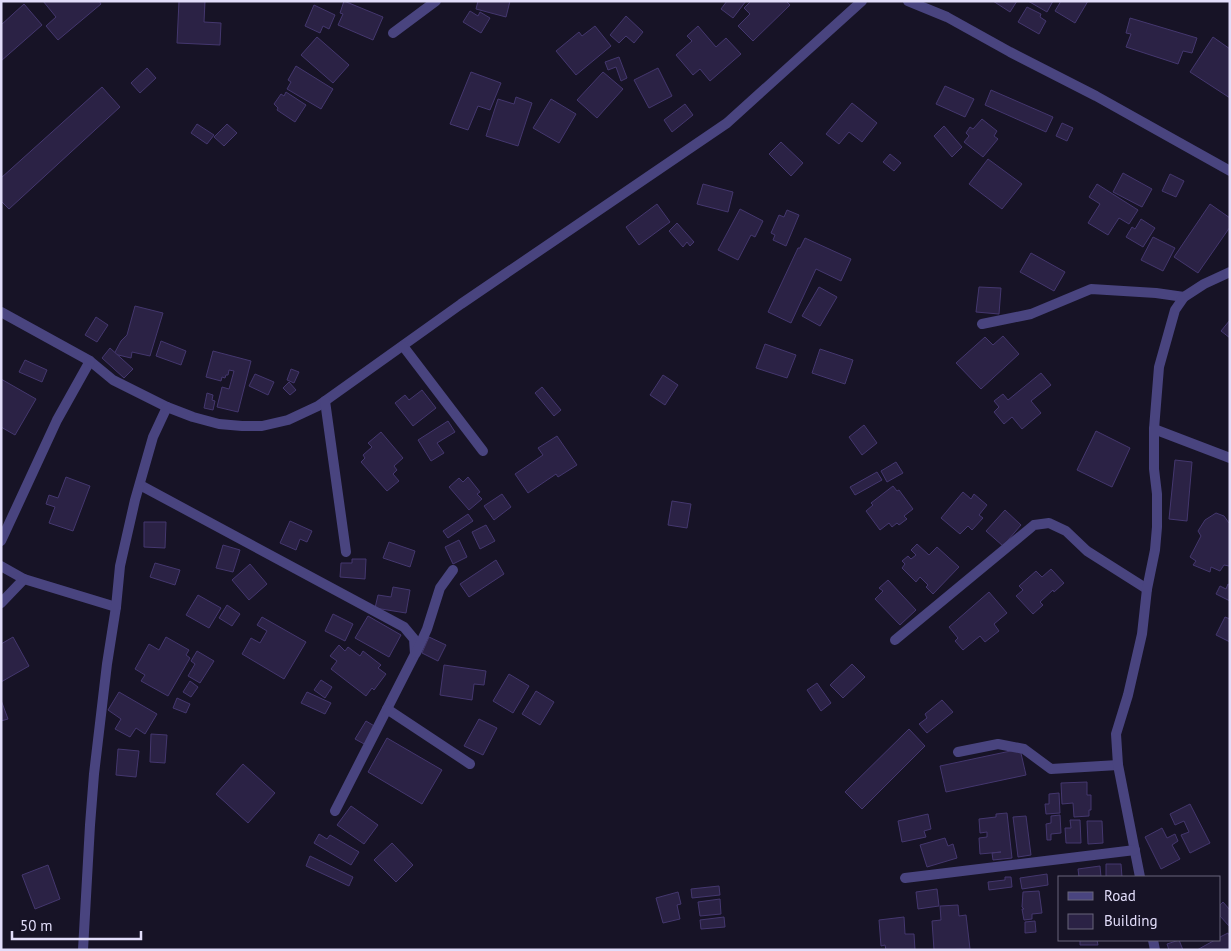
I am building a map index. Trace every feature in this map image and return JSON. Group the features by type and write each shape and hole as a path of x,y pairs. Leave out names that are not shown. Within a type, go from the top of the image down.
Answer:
{"street":[{"path":"393,34 436,1"},
{"path":"1,312 90,361 113,380 193,418 219,424 262,426 288,420 318,406 461,304 727,123 862,1"},
{"path":"908,1 948,17 1010,52 1096,96 1230,171"},
{"path":"1140,876 1118,766 1116,734 1128,695 1142,634 1147,590 1155,550 1157,527 1154,429 1159,367 1175,310 1184,297 1204,284 1230,272"},
{"path":"982,324 1031,314 1091,289 1156,293 1184,297"},
{"path":"403,346 483,451"},
{"path":"1,541 57,420 90,361"},
{"path":"325,401 346,552"},
{"path":"83,950 94,774 120,566 153,437 167,407"},
{"path":"1154,429 1230,458"},
{"path":"140,485 404,627 414,639 415,654"},
{"path":"895,640 1034,526 1049,523 1066,531 1087,551 1147,590"},
{"path":"1,566 24,580 116,607"},
{"path":"335,811 428,629 440,588 453,570"},
{"path":"1,603 24,580"},
{"path":"387,709 470,764"},
{"path":"958,752 998,744 1024,749 1051,769 1118,766"},
{"path":"904,878 1135,850"}],"building":[{"path":"43,1 99,1 101,4 58,40 46,26 56,17"},
{"path":"179,1 205,1 204,22 221,23 220,45 177,43"},
{"path":"344,1 383,17 373,40 338,25 343,14 340,13"},
{"path":"478,1 510,1 506,17 476,9"},
{"path":"727,1 746,1 733,18 721,9"},
{"path":"751,1 786,1 790,5 753,41 738,26 750,14 744,8"},
{"path":"993,1 1017,1 1010,12"},
{"path":"1028,1 1053,1 1047,12"},
{"path":"1061,1 1088,1 1075,23 1055,11"},
{"path":"24,4 42,25 1,61 1,25"},
{"path":"314,5 335,15 329,29 323,26 320,33 305,26"},
{"path":"1027,7 1041,14 1040,17 1046,21 1039,34 1018,22"},
{"path":"470,11 478,16 480,12 490,18 481,33 463,22"},
{"path":"626,16 643,32 634,43 626,36 619,43 610,35"},
{"path":"1130,18 1197,38 1192,53 1183,51 1178,64 1126,47 1131,34 1126,33"},
{"path":"595,26 611,46 576,75 556,51 579,32 582,36"},
{"path":"698,26 716,47 726,38 741,54 710,81 700,69 693,75 676,55 692,41 687,36"},
{"path":"317,37 349,65 333,83 301,55"},
{"path":"1213,37 1230,49 1230,98 1190,72"},
{"path":"619,57 627,78 621,81 616,67 608,70 605,62"},
{"path":"296,66 333,89 321,109 287,89 291,82 288,80"},
{"path":"147,68 156,78 140,93 131,83"},
{"path":"658,68 672,96 649,108 634,80"},
{"path":"471,72 501,83 490,110 478,106 468,130 450,124"},
{"path":"603,72 623,89 597,118 577,100"},
{"path":"945,86 974,99 965,117 936,104"},
{"path":"102,87 120,107 9,209 1,201 1,178"},
{"path":"991,90 1053,117 1046,132 985,105"},
{"path":"286,92 306,105 295,122 277,110 278,108 274,104 281,94 284,96"},
{"path":"516,97 532,103 518,146 486,136 498,99 514,104"},
{"path":"551,99 576,114 559,143 533,128"},
{"path":"852,103 877,123 862,142 849,132 839,144 826,134"},
{"path":"685,104 693,115 672,132 664,120"},
{"path":"982,119 997,131 994,136 998,139 983,157 964,142 969,136 966,133 970,127 973,129"},
{"path":"1062,123 1073,128 1067,141 1056,136"},
{"path":"197,124 214,135 207,144 191,133"},
{"path":"227,124 237,133 224,146 214,137"},
{"path":"944,126 962,147 952,157 934,136"},
{"path":"781,142 803,163 791,176 769,154"},
{"path":"890,154 901,163 894,171 883,162"},
{"path":"988,159 1022,184 1002,209 969,184"},
{"path":"1123,173 1152,189 1142,207 1113,192"},
{"path":"1170,174 1184,181 1176,197 1162,191"},
{"path":"703,184 733,192 728,212 697,204"},
{"path":"1097,184 1138,210 1129,224 1119,218 1108,235 1088,223 1100,204 1089,197"},
{"path":"657,204 670,222 639,245 626,227"},
{"path":"1210,204 1230,218 1230,227 1198,273 1174,257"},
{"path":"740,209 763,221 755,237 751,235 738,260 718,250"},
{"path":"787,210 799,215 786,246 773,240 775,235 771,233 779,215 784,217"},
{"path":"1141,219 1155,228 1143,247 1126,237 1132,227 1135,229"},
{"path":"677,223 694,242 690,246 687,242 683,247 669,231"},
{"path":"1153,237 1175,248 1163,271 1141,260"},
{"path":"805,238 851,259 841,281 816,269 791,323 768,312 798,248 800,248"},
{"path":"1031,253 1065,272 1054,291 1020,272"},
{"path":"819,287 837,297 820,326 802,316"},
{"path":"979,287 1001,288 999,314 976,312"},
{"path":"135,306 163,313 150,356 132,352 131,358 114,354 121,341 127,335"},
{"path":"96,317 108,325 97,342 85,335"},
{"path":"1230,320 1230,338 1221,331"},
{"path":"1003,336 1019,354 981,389 956,363 985,337 993,345"},
{"path":"161,341 186,351 181,365 156,356"},
{"path":"765,344 796,355 787,378 756,368"},
{"path":"110,348 133,369 124,378 102,358"},
{"path":"820,349 853,360 845,384 812,373"},
{"path":"213,351 251,361 238,412 217,407 222,387 229,389 234,371 229,370 228,375 225,378 222,377 221,381 206,377"},
{"path":"25,360 47,370 42,382 19,372"},
{"path":"291,369 299,372 294,383 287,380"},
{"path":"1041,373 1051,385 1031,401 1041,413 1022,429 1012,417 1004,424 994,412 999,407 994,401 1003,394 1008,400"},
{"path":"255,374 274,382 268,395 249,386"},
{"path":"663,375 678,385 665,405 650,395"},
{"path":"1,379 36,399 15,435 1,427"},
{"path":"289,382 296,390 290,395 283,388"},
{"path":"542,387 561,410 554,416 535,393"},
{"path":"422,390 436,408 413,426 395,403 405,395 409,400"},
{"path":"207,393 213,395 212,400 215,401 213,410 204,408"},
{"path":"448,421 455,432 437,443 444,453 431,461 418,440"},
{"path":"864,425 877,443 862,455 849,437"},
{"path":"1096,431 1130,448 1112,487 1077,470"},
{"path":"381,432 403,458 394,466 397,470 393,474 399,481 387,491 361,462 365,458 363,455 372,447 368,443"},
{"path":"557,436 577,465 558,477 556,474 528,493 515,474 543,455 538,448"},
{"path":"1175,460 1192,462 1187,521 1169,519"},
{"path":"896,462 903,473 887,482 881,471"},
{"path":"877,472 882,480 855,495 850,487"},
{"path":"66,477 90,486 73,531 49,523 55,507 46,504 49,495 58,498"},
{"path":"468,477 480,492 477,494 482,499 469,510 449,487 459,478 463,482"},
{"path":"893,486 897,491 899,490 913,509 904,516 907,519 899,525 897,523 892,527 889,523 880,530 866,511 873,505 871,503"},
{"path":"963,492 971,499 974,494 987,505 979,515 983,518 972,530 968,526 960,534 941,518"},
{"path":"502,494 511,507 494,520 484,506"},
{"path":"672,501 691,504 687,528 668,525"},
{"path":"1005,510 1021,525 1003,546 986,531"},
{"path":"1216,513 1224,516 1230,522 1230,565 1224,565 1220,571 1211,567 1210,572 1193,565 1196,561 1190,557 1201,536 1198,531 1205,520"},
{"path":"468,514 473,521 448,538 443,531"},
{"path":"290,521 312,531 307,542 300,539 296,550 280,543"},
{"path":"144,522 166,522 165,548 144,547"},
{"path":"486,525 495,541 480,549 472,532"},
{"path":"459,540 467,557 453,564 445,547"},
{"path":"389,542 415,551 410,567 383,558"},
{"path":"917,544 929,555 937,547 959,567 933,594 920,577 916,582 902,568 905,564 902,561 908,556 911,559 916,555 911,550"},
{"path":"223,545 240,550 233,572 216,568"},
{"path":"352,559 366,559 365,579 340,577 341,563 352,563"},
{"path":"496,560 504,574 469,597 460,584"},
{"path":"155,563 180,570 175,585 150,577"},
{"path":"250,564 267,584 249,600 232,580"},
{"path":"1051,569 1064,583 1040,602 1043,605 1033,614 1016,596 1023,590 1019,586 1036,571 1042,577"},
{"path":"888,580 916,610 900,625 875,599 883,591 879,588"},
{"path":"1228,584 1230,585 1230,601 1216,594 1220,586 1226,589"},
{"path":"393,587 410,590 406,613 375,608 378,595 391,597"},
{"path":"989,592 1007,613 994,624 999,631 985,642 980,636 963,650 955,641 958,638 949,627"},
{"path":"198,595 221,608 209,628 186,615"},
{"path":"227,605 240,614 232,626 219,618"},
{"path":"333,614 353,624 345,641 325,631"},
{"path":"368,616 401,635 389,657 355,638"},
{"path":"262,617 306,642 284,679 242,654 251,638 260,643 267,631 257,625"},
{"path":"1225,617 1230,619 1230,642 1216,635"},
{"path":"13,637 29,666 1,682 1,644"},
{"path":"166,637 189,650 186,655 190,658 168,696 141,681 145,675 135,669 149,644 159,650"},
{"path":"429,637 446,645 438,661 422,653"},
{"path":"339,645 345,651 348,647 360,656 363,651 381,665 378,668 386,674 374,690 372,688 366,696 331,669 337,661 330,656"},
{"path":"197,651 214,661 200,683 188,676 195,664 191,661"},
{"path":"852,664 865,677 843,698 830,685"},
{"path":"444,665 486,671 484,685 474,684 472,700 440,695"},
{"path":"509,674 529,686 513,713 493,701"},
{"path":"321,680 332,687 325,698 314,690"},
{"path":"190,681 198,687 191,697 183,692"},
{"path":"817,683 831,703 821,711 807,690"},
{"path":"536,691 554,702 540,725 522,714"},
{"path":"119,692 157,714 145,734 136,728 130,737 115,729 121,719 108,710"},
{"path":"307,692 331,703 325,714 301,703"},
{"path":"177,698 190,704 186,713 173,708"},
{"path":"1,700 8,719 1,721"},
{"path":"942,700 953,712 927,733 919,724 927,718 925,714"},
{"path":"479,719 497,728 483,755 464,746"},
{"path":"366,721 376,727 366,745 355,739"},
{"path":"909,729 925,746 862,809 845,792"},
{"path":"151,734 167,735 165,763 150,762"},
{"path":"387,738 442,770 422,804 368,772"},
{"path":"118,749 139,751 136,777 116,775"},
{"path":"1020,749 1026,775 946,792 940,766"},
{"path":"243,764 275,793 248,823 216,794"},
{"path":"1087,782 1087,795 1091,795 1089,816 1074,817 1073,803 1062,804 1061,783"},
{"path":"1059,793 1060,813 1046,814 1045,804 1049,804 1049,794"},
{"path":"1190,804 1210,843 1190,853 1181,835 1189,832 1184,821 1175,825 1170,814"},
{"path":"351,806 378,825 364,844 337,825"},
{"path":"1007,813 1012,858 993,860 992,853 1001,852 980,854 979,838 987,837 987,832 980,833 979,819 996,817 996,814"},
{"path":"928,814 931,829 924,831 926,837 902,842 898,821"},
{"path":"1060,815 1061,833 1051,834 1051,840 1047,840 1046,824 1051,823 1051,816"},
{"path":"1026,816 1031,855 1018,857 1013,817"},
{"path":"1070,820 1080,820 1081,843 1066,843 1065,828 1071,828"},
{"path":"1087,821 1102,821 1103,843 1088,844"},
{"path":"1162,828 1167,838 1175,834 1178,841 1172,845 1180,859 1161,869 1145,837"},
{"path":"319,834 327,839 330,835 359,852 351,865 314,843"},
{"path":"945,838 948,846 953,844 957,858 927,867 920,845"},
{"path":"392,843 413,865 396,882 374,860"},
{"path":"310,856 353,877 349,886 306,866"},
{"path":"1106,864 1121,864 1122,876 1106,876"},
{"path":"48,865 60,899 35,909 22,875"},
{"path":"1100,866 1101,876 1079,876 1078,869"},
{"path":"1047,874 1048,885 1022,889 1020,878"},
{"path":"1005,877 1011,877 1012,887 989,890 988,882 1005,880"},
{"path":"719,886 720,895 692,898 691,889"},
{"path":"937,889 939,906 918,909 916,892"},
{"path":"1039,891 1042,913 1032,914 1032,919 1024,920 1022,909 1024,909 1022,907 1023,892"},
{"path":"678,892 681,904 677,905 680,919 663,923 656,898"},
{"path":"720,899 721,914 700,916 698,902"},
{"path":"1223,902 1230,910 1229,926 1221,917 1221,904"},
{"path":"958,905 959,916 966,915 970,949 934,950 932,921 941,920 940,906"},
{"path":"724,917 725,927 701,929 700,920"},
{"path":"904,917 905,934 914,934 915,950 886,950 885,945 881,946 879,920"},
{"path":"1035,921 1036,932 1025,933 1025,922"},
{"path":"1228,933 1230,937 1230,950 1197,950 1213,941 1221,941 1221,936"},
{"path":"1080,941 1097,941 1098,945 1080,945"},
{"path":"1179,941 1183,950 1169,950 1167,944"}]}
